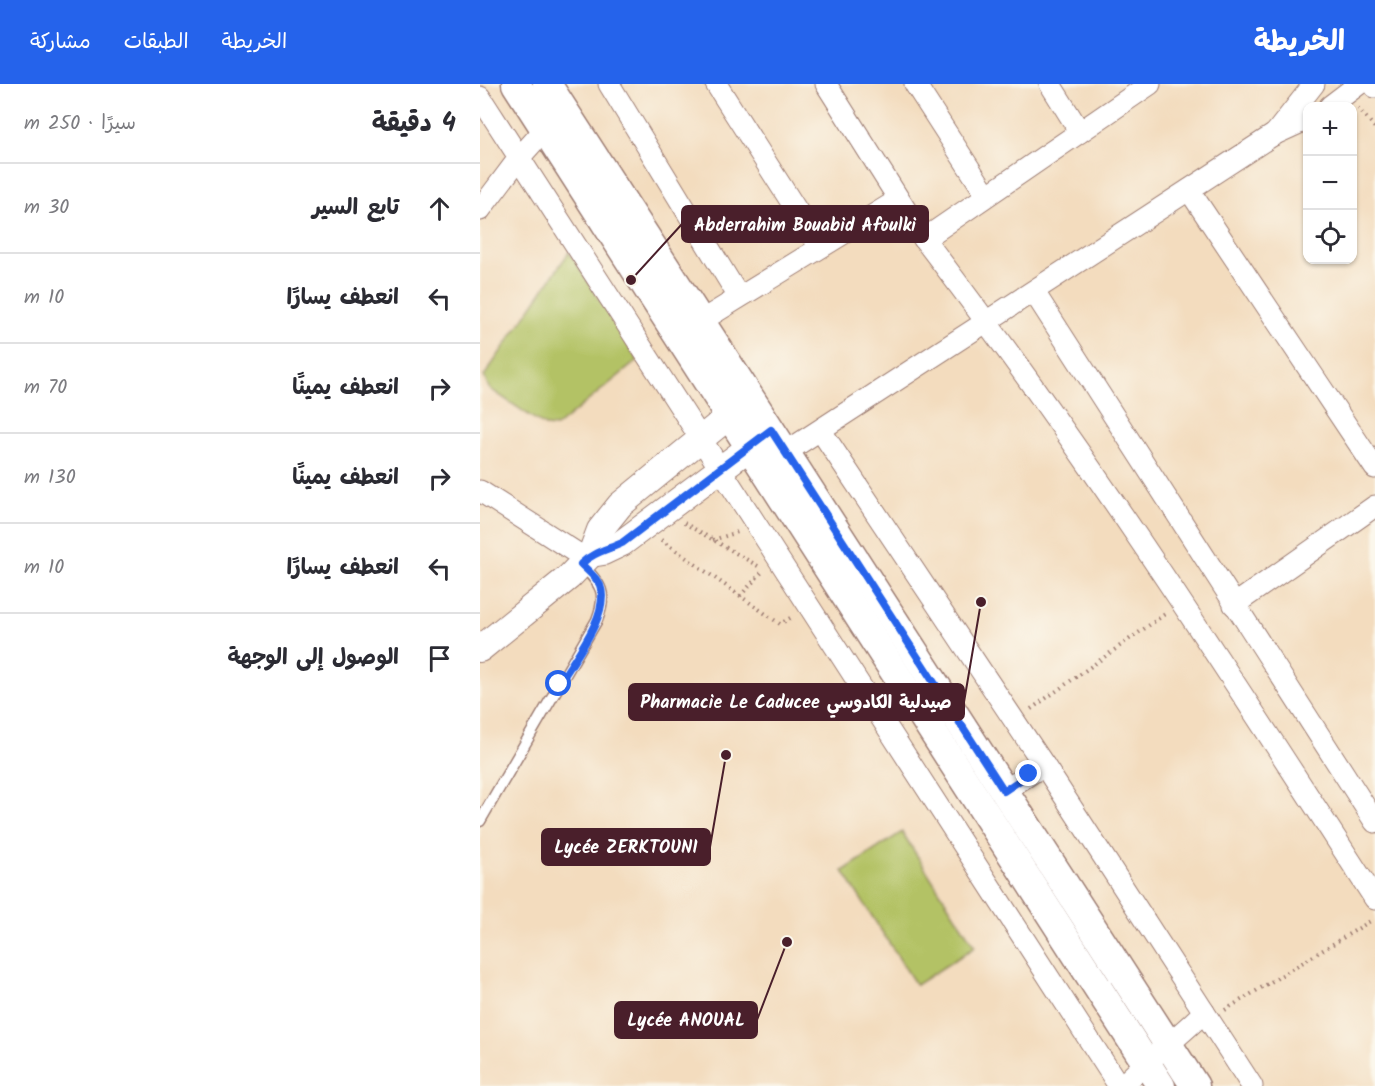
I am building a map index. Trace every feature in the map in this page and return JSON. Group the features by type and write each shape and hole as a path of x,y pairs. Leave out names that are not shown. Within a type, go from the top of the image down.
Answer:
{"main road":[{"path":"516,84 730,417 769,443 1004,791 1195,1086"},
{"path":"547,84 751,398 769,443 1161,1086"}],"street":[{"path":"609,84 739,297"},
{"path":"716,84 820,247"},
{"path":"826,84 924,239 988,322 1182,602 1375,898"},
{"path":"915,84 986,194"},
{"path":"1050,84 1080,132"},
{"path":"924,239 986,194 1150,84"},
{"path":"1273,135 1314,84"},
{"path":"1338,102 1368,88"},
{"path":"480,97 1120,1086 1145,1062 1206,1016"},
{"path":"486,637 586,559 622,543 720,467 769,443 821,431 1273,135 1303,121"},
{"path":"480,210 519,158 545,129"},
{"path":"1189,190 1375,468"},
{"path":"701,321 898,200"},
{"path":"1034,292 1375,822"},
{"path":"586,559 600,530 620,505 751,398"},
{"path":"821,431 1044,765 1252,1086"},
{"path":"480,491 586,559"},
{"path":"1234,605 1375,506"},
{"path":"1004,791 1044,765"}],"lane":[{"path":"480,821 597,620 603,604 600,584 586,559"}],"path":[{"path":"1368,88 1375,128"},
{"path":"676,518 764,570"},
{"path":"713,540 741,530"},
{"path":"653,535 780,624 792,617 787,608"},
{"path":"758,560 770,579"},
{"path":"740,596 764,570"},
{"path":"1014,721 1182,602"},
{"path":"1206,1016 1375,918"}],"green space":[{"path":"569,252 638,360 556,427 545,426 489,388 484,376"},
{"path":"902,832 975,947 916,985 843,871"}],"place":[{"name":"Abderrahim Bouabid Afoulki","path":"631,280"},
{"name":"Pharmacie Le Caducee صيدلية الكادوسي","path":"981,602"},
{"name":"Lycée ZERKTOUNI","path":"726,755"},
{"name":"Lycée ANOUAL","path":"787,942"}],"route":[{"path":"559,684 597,620 603,604 600,584 581,564 591,554 603,552 622,543 729,459 750,447 771,430 1004,791 1029,774"}]}
